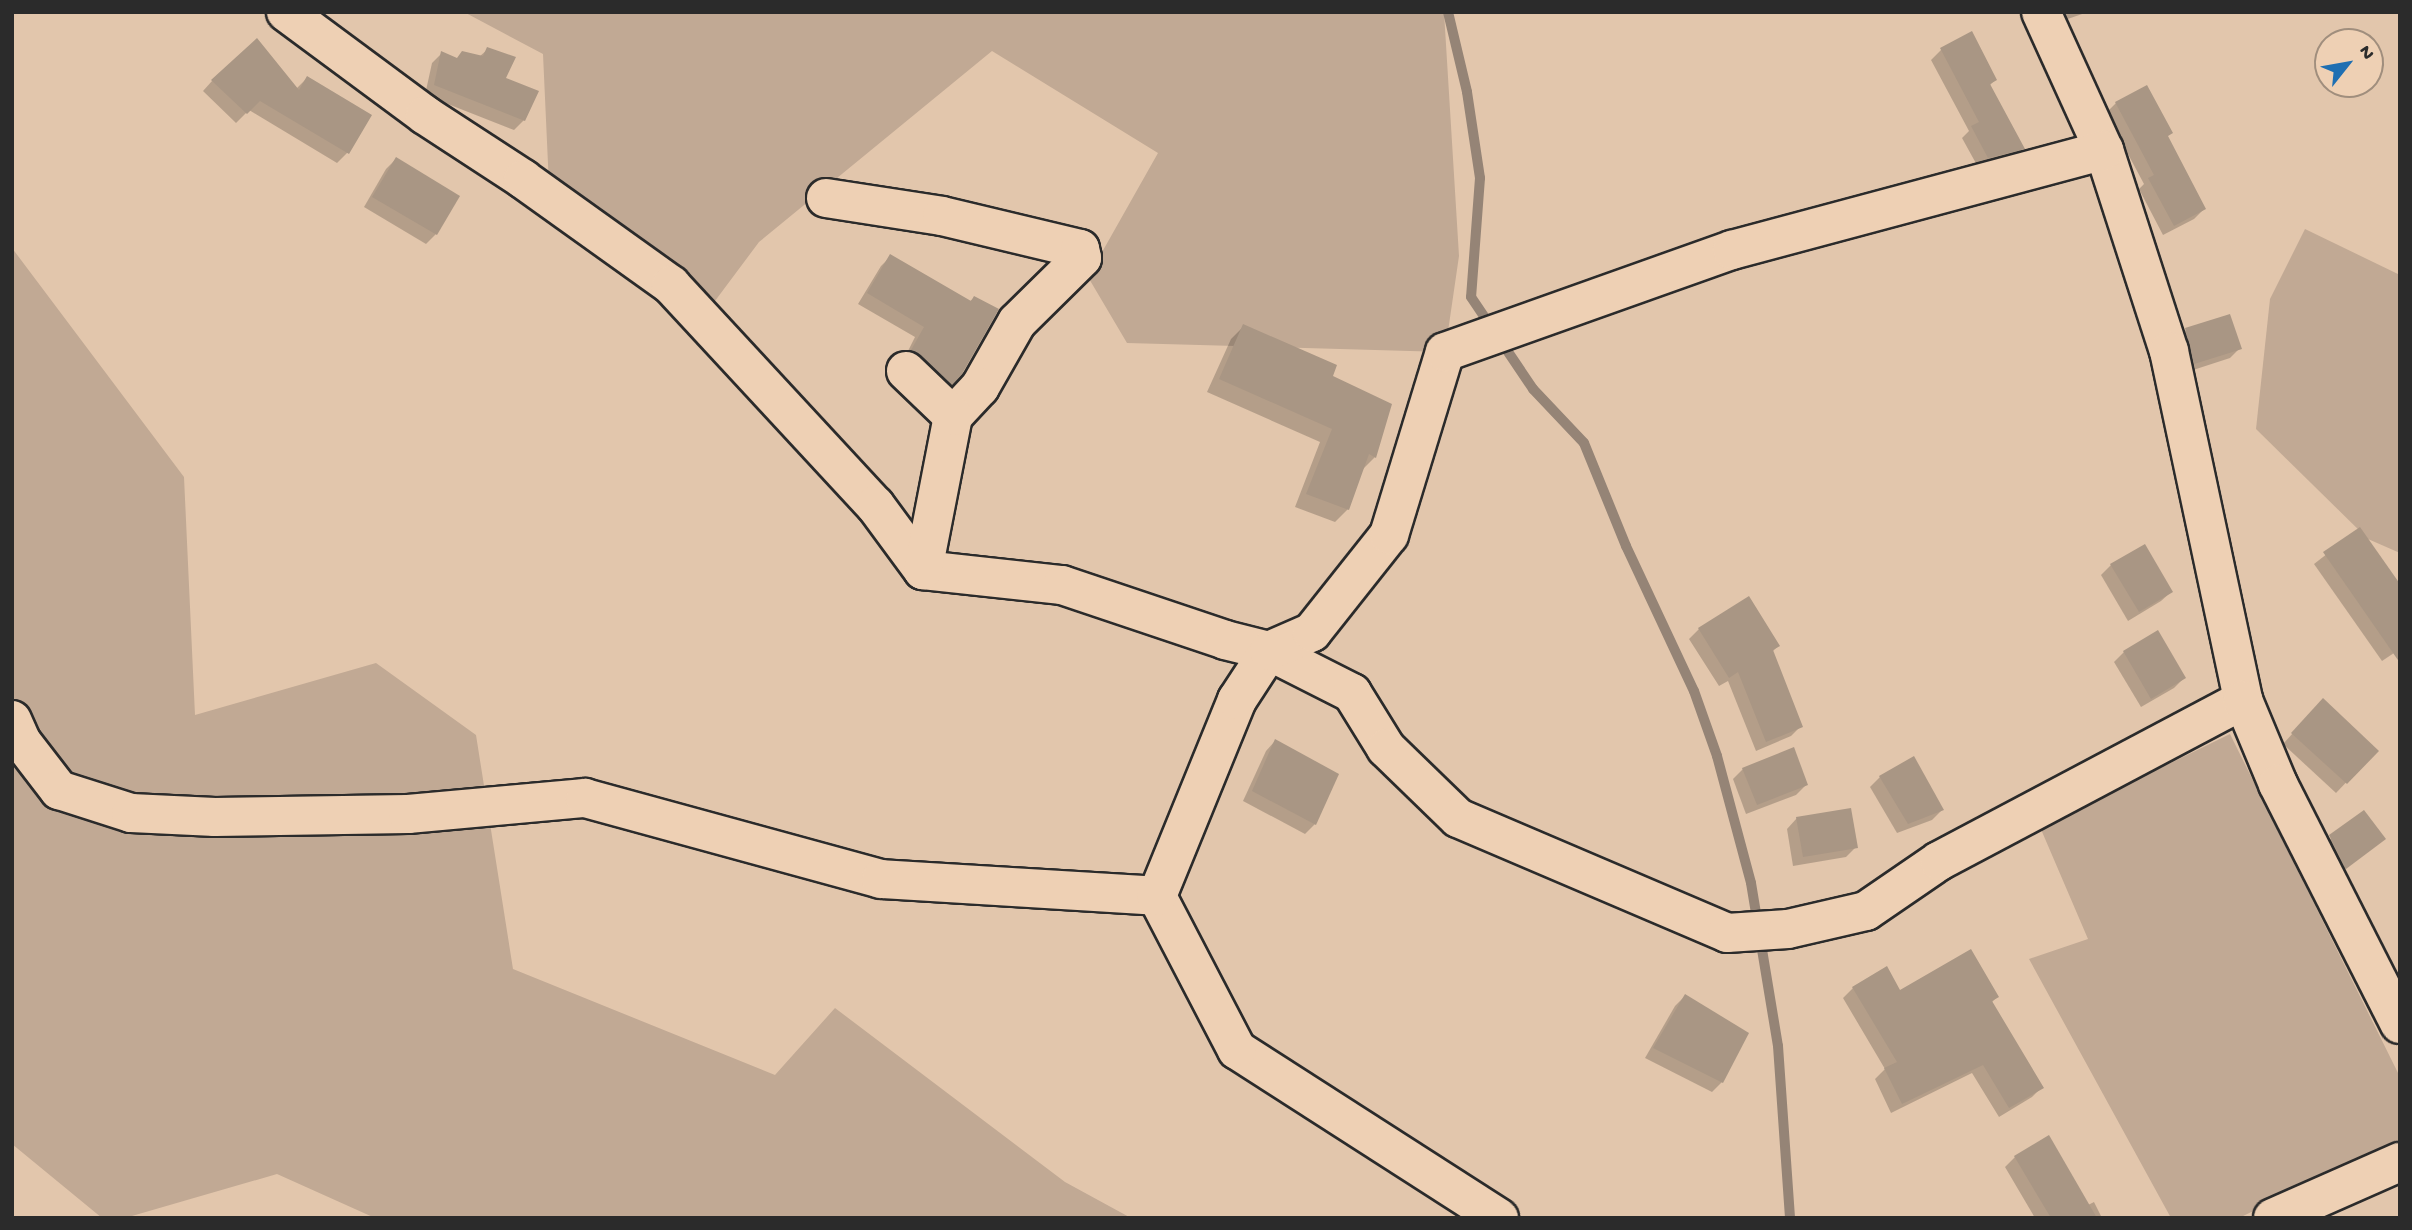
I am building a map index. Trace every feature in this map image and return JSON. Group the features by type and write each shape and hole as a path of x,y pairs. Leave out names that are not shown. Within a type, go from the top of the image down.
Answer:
{"street":[{"path":"286,12 425,115 523,179 671,285 875,505 923,570 1062,585 1225,640 1269,652 1352,693 1386,748 1458,818 1727,933 1783,929 1866,911 1939,861 2242,700"},
{"path":"2041,12 2104,150 2169,351 2242,700 2278,784 2400,1024"},
{"path":"1499,1218 1237,1050 1157,896 1237,700 1269,652 1312,632 1389,535 1446,352 1732,250 2104,150"},
{"path":"826,198 942,216 1080,248 1082,258 1017,322 980,387 953,416 923,570"},
{"path":"906,371 953,416"},
{"path":"12,720 22,742 59,790 131,813 215,817 408,814 585,798 881,880 1157,896"},
{"path":"2273,1218 2400,1162"}],"shaded area":[{"path":"464,12 1444,12 1459,256 1445,352 1127,343 1088,277 1158,153 992,51 759,242 712,305 549,186 543,54"},
{"path":"2305,229 2400,275 2400,553 2368,539 2256,429 2270,299"},
{"path":"12,248 184,477 195,715 376,663 476,735 513,969 775,1075 835,1008 1065,1182 1131,1218 375,1218 277,1174 125,1218 102,1218 12,1144"},
{"path":"2230,734 2400,1077 2400,1139 2239,1218 2171,1218 2029,959 2088,939 2040,827"}],"building":[{"path":"1972,31 1997,80 1990,84 2025,149 1988,158 1971,126 1979,122 1940,48"},
{"path":"257,38 299,90 307,76 372,115 349,154 260,101 247,114 211,80"},
{"path":"487,47 516,57 506,78 539,91 525,121 434,85 441,51 457,58 462,51 483,56"},
{"path":"2147,85 2173,133 2168,136 2206,209 2174,226 2148,178 2154,175 2115,102"},
{"path":"396,157 460,196 437,235 372,197"},
{"path":"890,254 971,301 974,296 999,309 962,374 952,385 911,350 924,327 867,293"},
{"path":"2230,314 2242,349 2194,364 2185,328"},
{"path":"1243,324 1337,365 1333,376 1392,404 1376,458 1369,454 1349,510 1306,494 1332,429 1219,379"},
{"path":"2360,527 2400,584 2400,663 2323,552"},
{"path":"2145,544 2173,592 2139,612 2110,564"},
{"path":"1749,596 1780,646 1773,650 1803,727 1766,742 1738,672 1729,678 1698,628"},
{"path":"2158,630 2186,678 2151,699 2123,651"},
{"path":"2323,698 2379,751 2347,784 2291,733"},
{"path":"1275,739 1339,774 1316,825 1252,791"},
{"path":"1794,747 1808,785 1757,805 1742,768"},
{"path":"1914,756 1944,810 1908,824 1879,776"},
{"path":"1851,808 1858,848 1803,857 1796,817"},
{"path":"2364,810 2386,839 2346,869 2329,835"},
{"path":"1971,949 1999,997 1992,1001 2044,1088 2009,1108 1983,1065 1902,1104 1884,1068 1897,1062 1852,987 1887,966 1900,990"},
{"path":"1685,994 1749,1033 1723,1083 1653,1048"},
{"path":"2049,1135 2097,1218 2051,1218 2014,1156"}],"waterway":[{"path":"1448,12 1467,92 1480,178 1471,297 1533,389 1584,443 1626,546 1694,691 1717,756 1751,883 1778,1046 1790,1218"}]}
